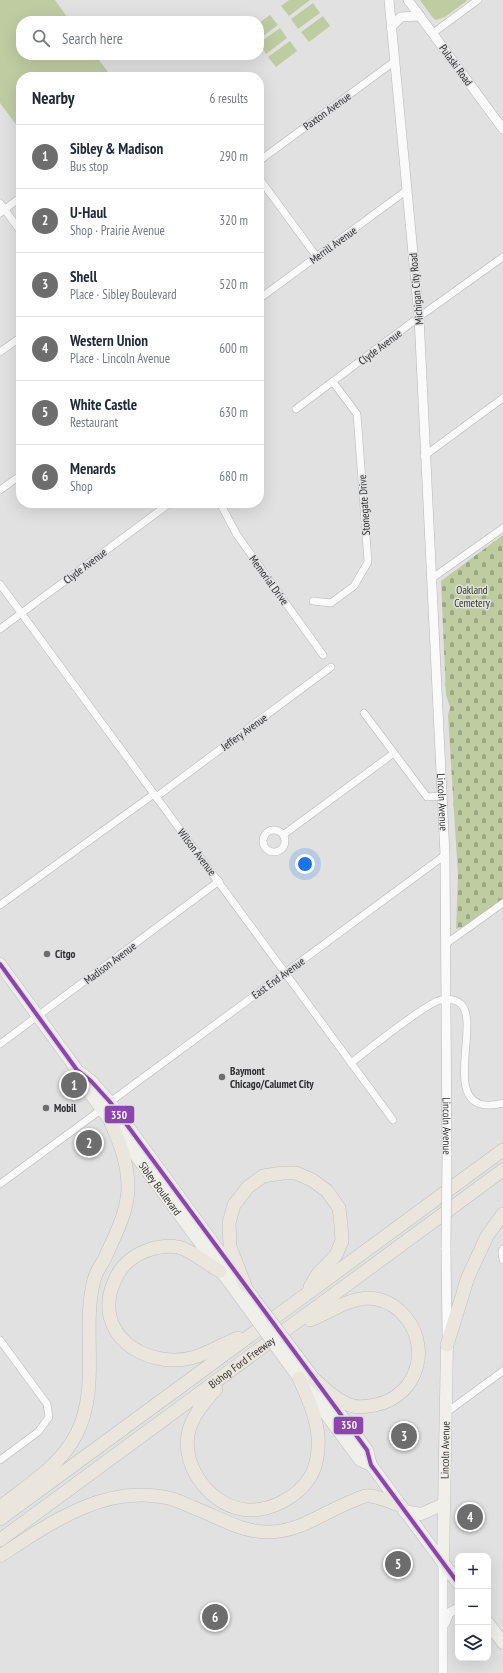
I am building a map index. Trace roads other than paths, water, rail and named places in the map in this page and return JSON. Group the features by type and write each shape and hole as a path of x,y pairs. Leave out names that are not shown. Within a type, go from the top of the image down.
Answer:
{"highway":[{"path":"0,1507 52,1466 76,1436 84,1419 88,1403 91,1306 94,1279 120,1226 128,1188 126,1167 122,1149 112,1123"},
{"name":"Bishop Ford Freeway","path":"0,1519 503,1150"},
{"name":"Bishop Ford Freeway","path":"0,1540 503,1170"},
{"path":"244,1285 230,1247 229,1222 234,1204 248,1187 263,1176 296,1173 312,1180 327,1191 338,1208 342,1242 329,1265 318,1274 302,1297"},
{"path":"447,1344 468,1277 487,1236 503,1214"},
{"path":"220,1271 179,1246 159,1247 140,1253 124,1264 116,1276 109,1293 108,1309 112,1324 121,1339 134,1350 154,1358 170,1360 191,1358 257,1331"},
{"path":"290,1328 317,1317 340,1304 368,1298 382,1300 393,1305 406,1317 413,1327 419,1343 419,1359 414,1373 407,1387 395,1397 384,1403 367,1407 354,1407 337,1398 314,1378"},
{"path":"234,1368 199,1409 188,1434 187,1444 189,1458 202,1486 215,1497 228,1504 247,1510 263,1509 282,1502 297,1492 310,1477 317,1457 318,1436 313,1411 299,1378"},
{"path":"0,1556 59,1518 85,1506 125,1495 164,1497 192,1507 235,1527 259,1532 293,1529 347,1503 368,1495 381,1498 403,1509"}],"main road":[{"name":"Sibley Boulevard","path":"0,964 77,1070 86,1088 106,1106 244,1285 250,1302"},
{"name":"Sibley Boulevard","path":"106,1106 112,1123 220,1271 250,1302"},
{"path":"250,1302 293,1360 314,1378 367,1450 371,1465 455,1579"},
{"name":"Lincoln Avenue","path":"443,1563 447,1412 447,1344"},
{"path":"293,1360 299,1378 360,1460 371,1465"},
{"path":"403,1509 421,1514 444,1504"},
{"path":"490,1625 503,1643"}],"street":[{"name":"Michigan City Road","path":"389,0 419,317 424,456 431,580"},
{"name":"Pulaski Road","path":"408,0 503,129"},
{"path":"433,33 478,0"},
{"path":"391,27 401,17 420,16"},
{"name":"Paxton Avenue","path":"264,157 394,62"},
{"path":"264,185 317,257"},
{"name":"Merrill Avenue","path":"264,296 407,190"},
{"path":"16,200 2,208 16,226"},
{"name":"Clyde Avenue","path":"296,409 419,317 503,257"},
{"path":"0,352 16,341"},
{"name":"Stonegate Drive","path":"313,601 331,603 354,586 368,562 357,414 333,382"},
{"path":"424,456 503,398"},
{"path":"0,490 16,479"},
{"name":"Clyde Avenue","path":"0,629 163,508"},
{"name":"Memorial Drive","path":"223,508 237,535 323,655"},
{"path":"431,580 503,528"},
{"name":"Lincoln Avenue","path":"431,580 445,855 447,943 447,1344"},
{"name":"Wilson Avenue","path":"0,584 393,1120"},
{"name":"Jeffery Avenue","path":"0,905 155,796 331,667"},
{"path":"364,713 427,797 442,796"},
{"path":"283,835 394,753"},
{"name":"East End Avenue","path":"0,1184 445,855"},
{"name":"Madison Avenue","path":"0,1044 219,881"},
{"path":"447,943 503,903"},
{"path":"351,1063 436,1000 454,1000 462,1004 466,1016 465,1083 468,1096 478,1104 495,1106 503,1103"},
{"path":"503,1249 503,1260"},
{"path":"0,1340 47,1404 49,1417 38,1432 0,1460"},
{"path":"447,1412 503,1370"},
{"name":"Lincoln Avenue","path":"443,1563 443,1673"},
{"path":"444,1626 449,1613 455,1610"}],"place":[{"name":"Citgo","path":"47,954"},
{"name":"Baymont Chicago/Calumet City","path":"222,1077"},
{"name":"Sibley & Madison","path":"74,1085"},
{"name":"Mobil","path":"46,1108"},
{"name":"U-Haul","path":"89,1143"},
{"name":"Shell","path":"404,1436"},
{"name":"Western Union","path":"470,1517"},
{"name":"White Castle","path":"398,1564"},
{"name":"Menards","path":"215,1617"}],"park label":[{"name":"Oakland Cemetery","path":"472,596"}]}
